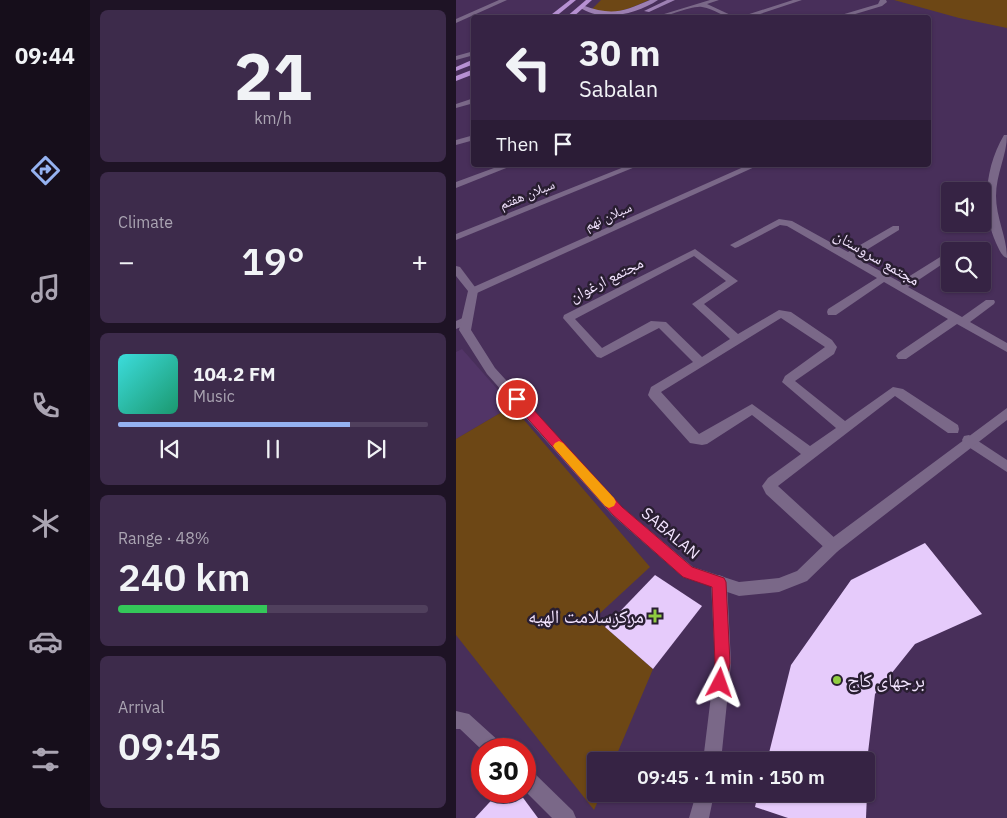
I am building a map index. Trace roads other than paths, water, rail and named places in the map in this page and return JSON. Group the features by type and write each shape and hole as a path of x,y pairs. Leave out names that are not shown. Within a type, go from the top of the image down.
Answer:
{"main road":[{"path":"554,15 573,0"},
{"path":"572,15 589,0"},
{"path":"582,7 598,14 620,14 655,0"},
{"path":"639,15 672,0"},
{"path":"456,69 471,62"},
{"path":"456,79 471,72"}],"street":[{"path":"456,21 504,0"},
{"path":"664,15 716,0"},
{"path":"750,15 799,0"},
{"path":"841,15 870,3 880,5 884,2 883,0"},
{"path":"701,4 727,15"},
{"path":"456,58 471,55"},
{"path":"456,106 471,101"},
{"path":"1007,137 994,169 992,193 992,220 1001,245 1007,254"},
{"path":"456,143 471,138"},
{"path":"456,185 505,167"},
{"name":"سبلان هفتم","path":"456,237 631,167"},
{"name":"سبلان نهم","path":"473,291 751,167"},
{"name":"مجتمع سروستان","path":"735,245 779,222 784,222 1007,348"},
{"path":"846,257 896,228"},
{"name":"مجتمع ارغوان","path":"701,363 659,324 601,354 568,318 695,252 733,281 697,304 738,340"},
{"path":"900,287 941,261"},
{"path":"456,269 473,291"},
{"path":"832,312 882,278"},
{"name":"SABALAN","path":"473,291 462,322 465,330 492,372 617,511 688,572 739,589 779,585 802,576 833,546 969,440 1007,413"},
{"path":"902,356 990,302"},
{"path":"810,454 752,409 702,440 695,439 653,392 780,314 783,314 828,343 831,347 830,351 788,382 845,428"},
{"path":"833,546 769,486 896,391 953,429"},
{"path":"969,440 1007,467"},
{"path":"713,752 723,663 719,582"},
{"path":"456,720 463,720 483,738"},
{"path":"536,789 566,818"},
{"path":"698,818 703,802"}],"place":[{"name":"مرکزسلامت الهیه","path":"655,616"},
{"name":"برجهای کاج","path":"837,680"}]}
